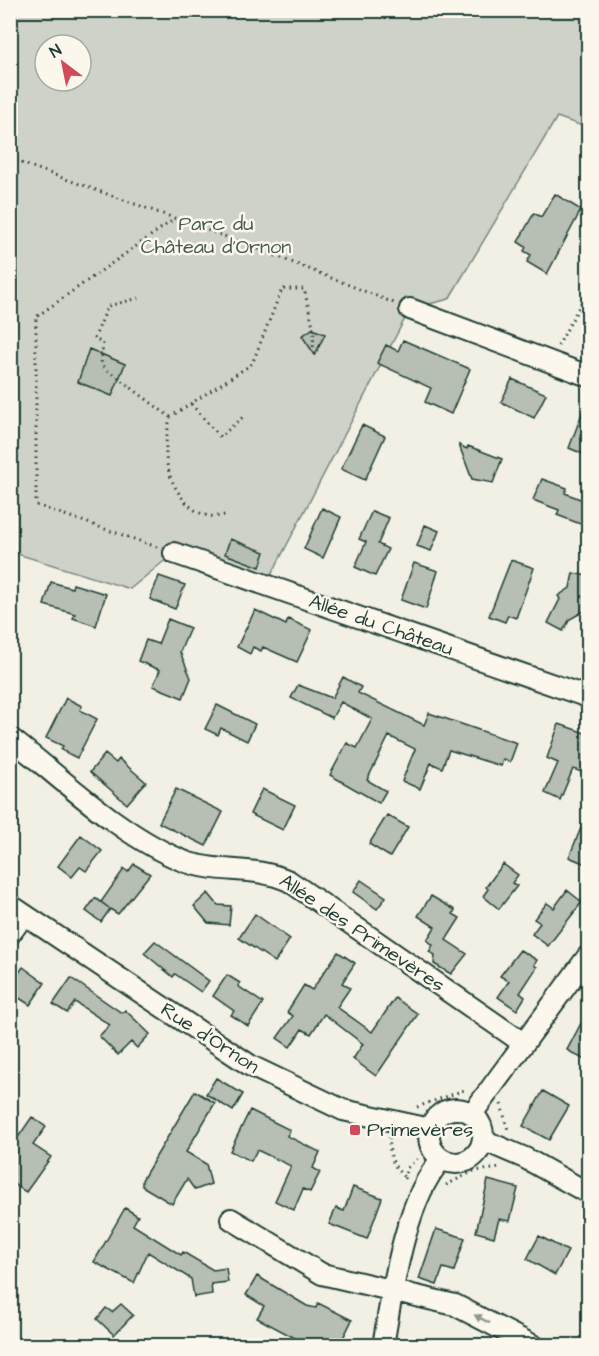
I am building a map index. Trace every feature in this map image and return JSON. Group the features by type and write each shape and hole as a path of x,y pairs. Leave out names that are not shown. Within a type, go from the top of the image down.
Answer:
{"street":[{"path":"410,309 588,376"},
{"name":"Allée du Château","path":"174,553 588,697"},
{"name":"Allée des Primevères","path":"10,738 132,832 188,862 259,870 289,881 523,1043"},
{"path":"10,934 17,910"},
{"name":"Rue d'Ornon","path":"17,910 251,1066 323,1102 395,1123 430,1129"},
{"path":"472,1114 588,956"},
{"path":"456,1109 472,1114 481,1126 483,1140 475,1156 468,1160 450,1162 442,1159 430,1143 430,1129 439,1115 456,1109"},
{"path":"483,1140 510,1150 588,1193"},
{"path":"383,1346 393,1289 410,1224 423,1188 433,1169 442,1159"},
{"path":"231,1219 322,1274 455,1305 534,1346"}],"path":[{"path":"10,159 173,220 246,244 410,309"},
{"path":"173,220 36,317 36,505 174,553"},
{"path":"170,417 252,364 282,289 304,289 314,330 313,351"},
{"path":"550,361 588,290"},
{"path":"139,298 108,306 94,339 103,343 101,365 170,417"},
{"path":"191,404 220,437 244,416"},
{"path":"170,417 166,454 177,489 192,508 204,516 216,518 227,514"},
{"path":"480,1082 500,1098 513,1139 507,1163 500,1169 474,1171 432,1193 405,1178 390,1157 389,1146 395,1123 397,1109 408,1110 480,1082"}],"green space":[{"name":"Parc du Château d'Ornon","path":"10,11 588,11 588,128 557,117 449,299 410,309 266,585 174,553 130,589 11,552"}],"building":[{"path":"555,194 581,210 547,274 527,262 531,255 524,251 526,247 518,242 534,213 541,217"},
{"path":"312,329 325,334 315,355 302,336"},
{"path":"403,340 470,369 451,414 425,402 431,388 377,363 386,345 398,351"},
{"path":"89,349 125,364 112,396 78,382"},
{"path":"512,379 546,394 534,418 501,402"},
{"path":"588,401 588,456 569,448"},
{"path":"362,425 385,436 365,480 341,469"},
{"path":"459,445 467,449 468,446 502,459 493,483 472,479"},
{"path":"542,479 567,488 565,493 588,502 588,527 557,515 559,510 533,500"},
{"path":"322,508 341,517 323,558 304,549"},
{"path":"372,511 389,518 378,544 388,549 375,576 355,567 366,542 359,539"},
{"path":"425,525 439,531 431,551 417,546"},
{"path":"230,539 265,552 260,567 225,554"},
{"path":"511,560 534,568 516,618 508,615 505,622 489,616"},
{"path":"414,563 438,571 426,609 401,600"},
{"path":"573,573 588,576 588,609 570,619 563,631 548,623 560,599 558,596 570,588"},
{"path":"159,576 185,585 175,609 150,599"},
{"path":"51,582 72,588 73,584 106,594 96,626 73,618 75,614 44,605"},
{"path":"255,610 286,625 288,619 312,630 297,662 263,647 261,651 253,647 250,654 237,647"},
{"path":"168,619 190,628 180,652 191,678 183,698 153,686 160,670 138,661 146,640 158,644"},
{"path":"343,677 361,687 358,693 424,725 429,713 517,743 510,762 503,759 501,766 449,750 442,768 431,763 420,789 402,781 415,749 389,736 367,780 386,791 379,803 330,775 347,743 357,748 372,719 341,702 332,718 291,698 298,685 332,698"},
{"path":"66,698 82,706 80,710 97,719 77,758 61,750 63,746 46,738"},
{"path":"217,705 255,724 247,741 221,728 218,735 205,729"},
{"path":"559,724 588,734 588,774 573,769 560,800 545,793 558,763 547,758"},
{"path":"105,754 116,763 119,759 146,782 127,804 90,772"},
{"path":"176,789 223,812 206,846 159,823"},
{"path":"262,789 295,805 283,830 250,814"},
{"path":"588,811 588,865 569,857"},
{"path":"387,815 408,827 390,857 369,844"},
{"path":"81,835 102,851 86,871 80,867 72,877 58,866"},
{"path":"134,864 150,874 118,914 110,909 101,922 86,911 95,898 109,908 101,902 124,869 128,872"},
{"path":"503,864 518,875 512,883 517,886 499,909 483,896 488,889 486,887"},
{"path":"361,880 386,897 377,909 353,892"},
{"path":"567,890 582,902 548,946 532,934 540,923 534,919 547,903 554,908"},
{"path":"208,893 218,905 231,906 229,925 208,923 194,906"},
{"path":"431,896 455,910 453,914 460,918 446,940 467,954 451,974 434,964 435,955 429,952 433,945 427,940 435,927 418,916"},
{"path":"255,914 290,939 275,962 239,938"},
{"path":"155,941 209,981 201,992 175,974 173,977 144,953"},
{"path":"520,950 537,960 534,965 537,967 520,993 525,997 517,1010 498,997 509,981 500,976"},
{"path":"338,952 355,963 342,983 350,988 337,1007 372,1032 395,998 418,1014 376,1076 353,1059 363,1044 324,1014 311,1034 302,1029 290,1047 277,1038 293,1016 287,1012 304,985 312,990"},
{"path":"23,967 45,983 30,1005 10,992 10,985"},
{"path":"227,975 240,983 238,986 263,1003 248,1026 231,1015 234,1011 213,996"},
{"path":"71,978 122,1013 125,1010 150,1034 137,1048 131,1042 118,1055 99,1036 110,1025 75,1002 67,1013 53,1004"},
{"path":"588,1010 588,1062 567,1050"},
{"path":"216,1078 243,1094 233,1111 206,1094"},
{"path":"195,1091 215,1103 186,1152 206,1164 211,1184 195,1190 187,1179 172,1204 142,1186 142,1180"},
{"path":"543,1091 569,1106 549,1140 523,1126"},
{"path":"250,1110 290,1130 287,1136 320,1152 313,1168 320,1172 310,1192 303,1189 294,1210 275,1201 291,1166 257,1150 251,1161 230,1151"},
{"path":"32,1117 46,1127 33,1145 51,1157 26,1192 10,1182 10,1149"},
{"path":"488,1180 518,1188 510,1221 499,1219 494,1237 476,1232"},
{"path":"353,1187 382,1198 367,1239 329,1224 336,1208 344,1211"},
{"path":"125,1208 138,1216 133,1225 181,1255 183,1252 213,1270 226,1268 228,1282 211,1284 212,1294 194,1297 191,1279 148,1252 134,1283 94,1262"},
{"path":"436,1229 465,1238 454,1271 443,1268 437,1285 419,1279"},
{"path":"539,1236 568,1251 555,1275 527,1259"},
{"path":"257,1276 307,1306 316,1308 318,1303 352,1320 339,1346 310,1346 257,1318 264,1306 246,1295"},
{"path":"121,1304 133,1315 114,1335 97,1319 106,1308 112,1312"}],"place":[{"name":"Primevères","path":"355,1130"}]}
